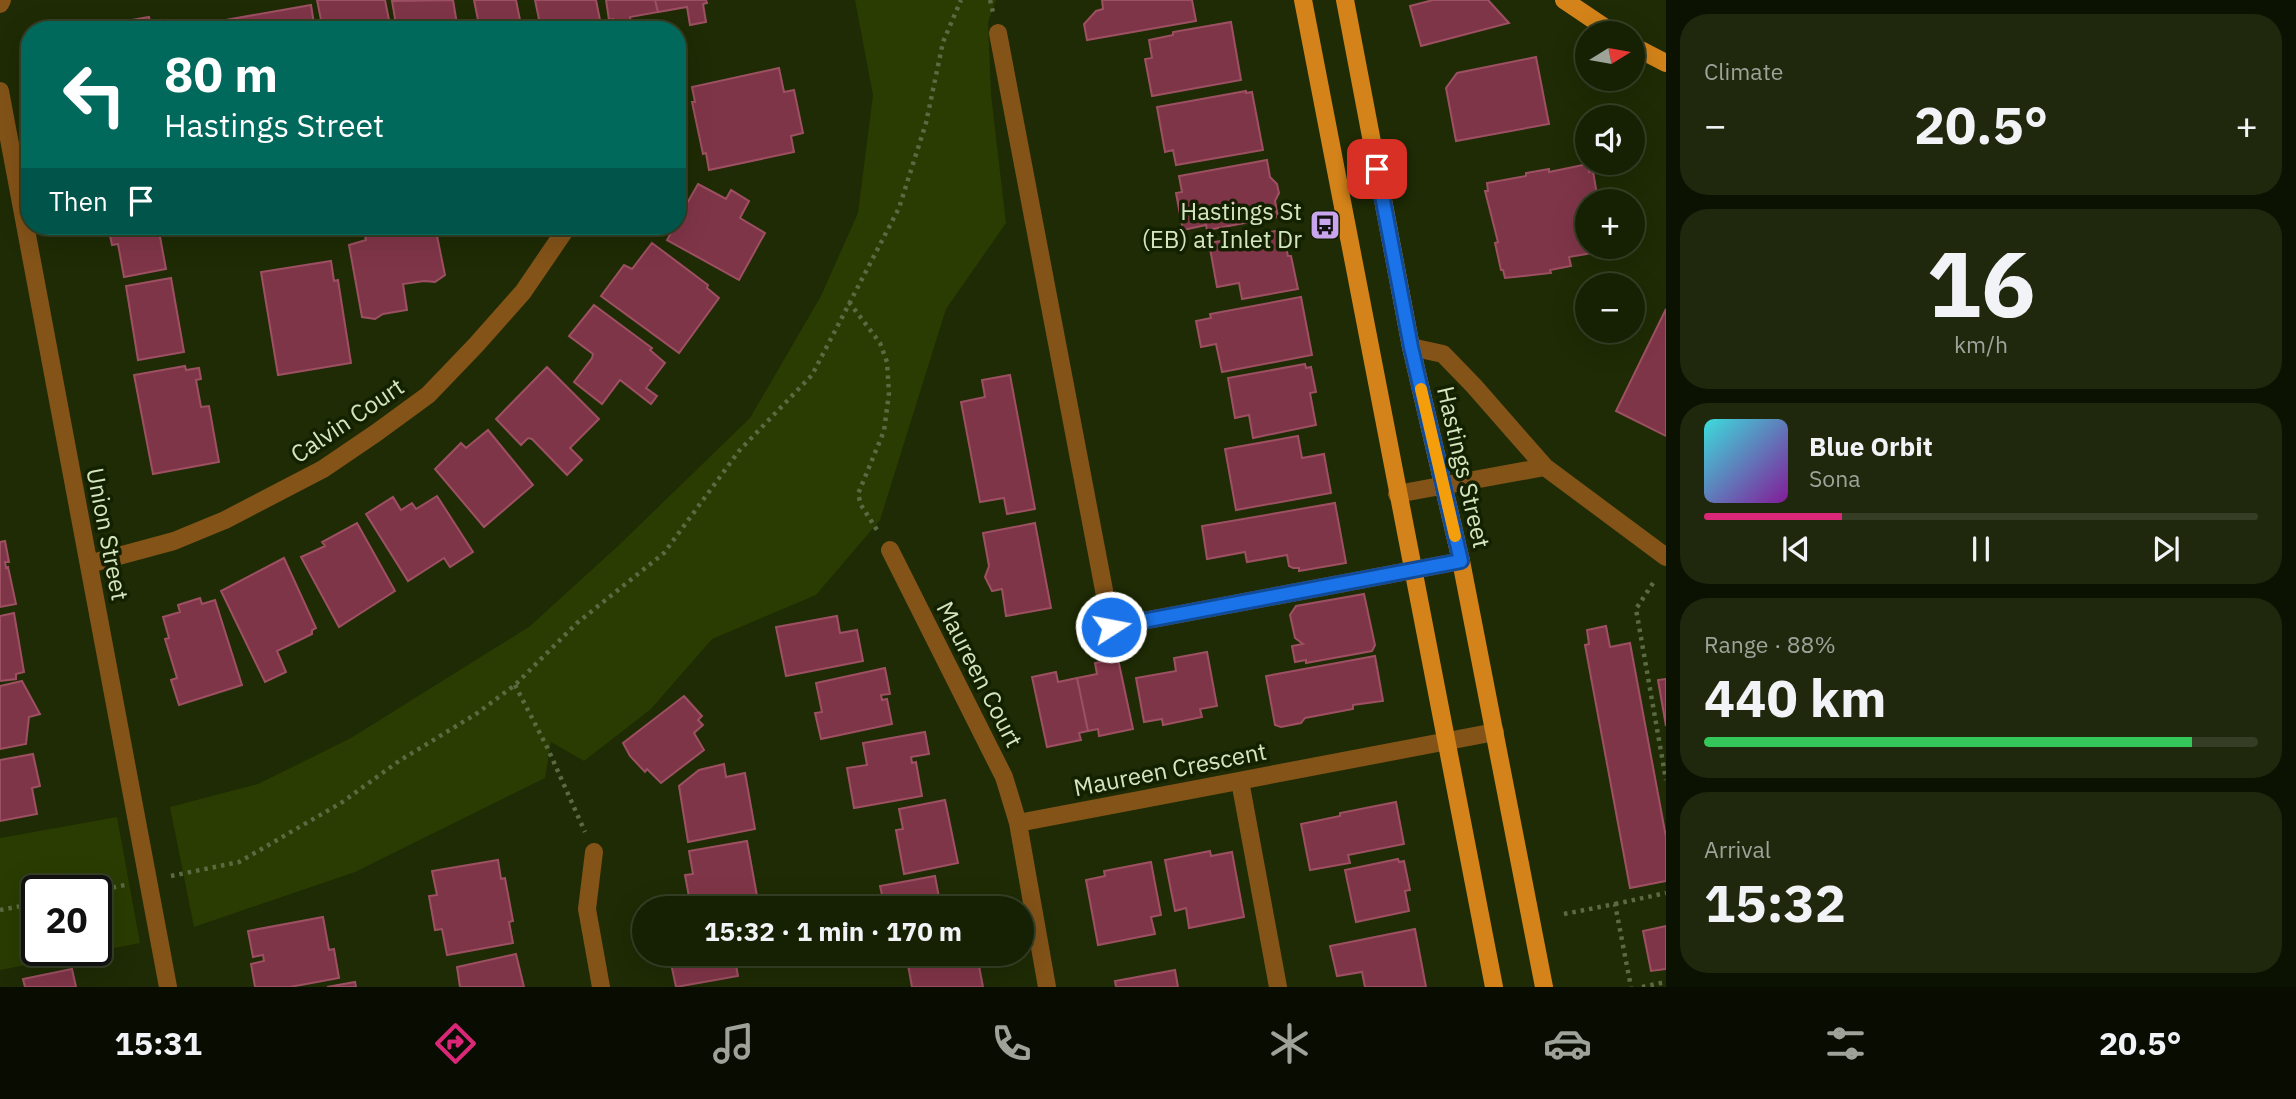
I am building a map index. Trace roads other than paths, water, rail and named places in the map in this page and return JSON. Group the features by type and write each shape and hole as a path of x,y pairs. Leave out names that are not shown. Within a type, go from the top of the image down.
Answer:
{"main road":[{"path":"1303,0 1494,987"},
{"name":"Hastings Street","path":"1345,0 1411,347 1461,561 1544,987"},
{"path":"1564,0 1595,21"},
{"path":"1645,52 1666,63"}],"street":[{"path":"998,33 1111,627 1461,561"},
{"name":"Union Street","path":"0,91 21,203"},
{"name":"Union Street","path":"27,235 168,987"},
{"name":"Calvin Court","path":"89,564 174,541 225,520 323,469 376,433 428,395 477,345 523,292 562,235"},
{"path":"1411,347 1443,354 1545,467 1666,557"},
{"path":"1397,494 1545,467"},
{"name":"Maureen Court","path":"890,550 1004,777 1018,823"},
{"name":"Maureen Crescent","path":"1018,823 1495,732"},
{"path":"1240,781 1278,987"},
{"path":"1018,823 1046,987"},
{"path":"594,852 587,909 601,987"}],"place":[{"name":"Hastings St (EB) at Inlet Dr","path":"1325,225"}]}
